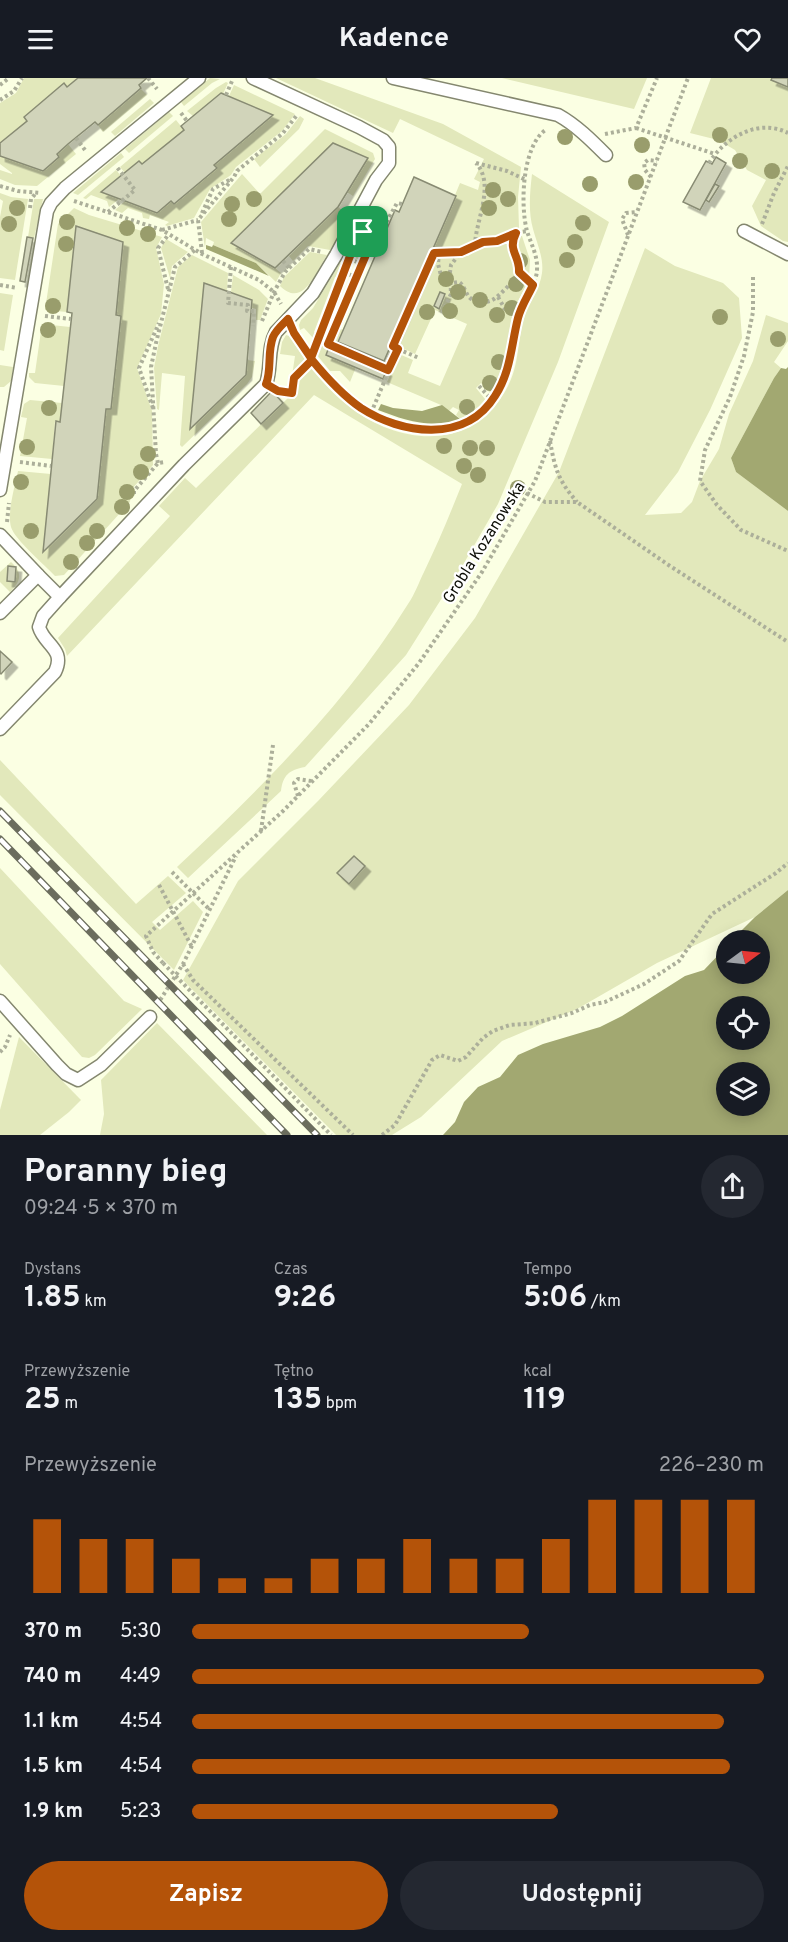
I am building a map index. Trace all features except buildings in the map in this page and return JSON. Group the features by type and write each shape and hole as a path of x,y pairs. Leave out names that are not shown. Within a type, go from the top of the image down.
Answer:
{"lane":[{"path":"5,492 47,211 57,195 200,78"},
{"path":"2,734 55,672 58,665 56,652 39,627 43,616 184,465 266,384 272,340 276,332 319,284 376,180 389,163 389,147 375,135 253,78"},
{"path":"393,78 558,115 583,133 606,155"},
{"path":"744,231 788,254"},
{"path":"4,532 38,575 60,597"},
{"path":"0,613 38,575"},
{"path":"0,1000 57,1065 66,1074 78,1080 101,1065 150,1017"}],"path":[{"path":"0,85 10,78 20,80 14,91 0,100"},
{"path":"148,78 157,88"},
{"path":"636,128 657,78"},
{"name":"Grobla Kozanowska","path":"331,1135 163,963 153,952 146,936 261,832 369,724 419,663 482,572 535,481 688,78"},
{"path":"226,95 232,81"},
{"path":"162,230 199,219 244,164 283,133 299,112"},
{"path":"180,113 187,121"},
{"path":"0,186 18,191 57,195 162,230 202,254 268,286 281,303 294,333 311,359 348,398 371,413 389,421 417,430 445,430 459,427 476,417 492,400 505,377 519,315 533,285 537,270 524,210 531,150 541,133 557,126 599,135 636,128 715,154"},
{"path":"709,163 715,154 741,134 753,129 763,126 777,127 788,133"},
{"path":"76,138 85,150"},
{"path":"651,177 645,170 644,163 648,160 657,161"},
{"path":"475,246 475,233 484,186 483,176 476,163 507,171 526,180"},
{"path":"108,213 135,190 116,166"},
{"path":"761,240 763,222 788,166"},
{"path":"202,254 199,219 213,189 234,177"},
{"path":"328,344 381,221 386,223 397,202 402,204"},
{"path":"628,235 622,219 626,213 637,212"},
{"path":"434,253 461,252 483,242 497,241 527,231"},
{"path":"434,253 441,279 446,284 459,282 464,285 467,295 484,302 498,297 519,272 520,266 512,248 516,233"},
{"path":"168,288 158,248 169,234"},
{"path":"158,463 151,368 168,288 175,267 195,250"},
{"path":"266,384 278,391 292,393 294,378 311,359 352,251"},
{"path":"442,314 451,294 451,265 461,252"},
{"path":"419,358 393,346 434,253"},
{"path":"283,261 289,268"},
{"path":"231,267 228,303 248,305 247,311 254,311 251,326 260,327"},
{"path":"519,272 533,285"},
{"path":"344,273 357,277"},
{"path":"753,277 753,312 744,356 730,398 705,450 700,481 717,505 741,530 788,551"},
{"path":"0,285 17,288"},
{"path":"336,294 348,298"},
{"path":"498,297 505,309 519,315"},
{"path":"154,412 139,368 163,314"},
{"path":"42,316 71,319"},
{"path":"319,340 388,370"},
{"path":"371,413 398,349"},
{"path":"479,386 492,400"},
{"path":"550,440 554,465 563,486 577,502 670,566 788,642"},
{"path":"16,462 51,466"},
{"path":"4,532 7,522 5,492"},
{"path":"527,493 544,502 577,502"},
{"path":"261,832 273,745"},
{"path":"298,796 294,783 298,779 312,781"},
{"path":"150,1017 183,964 238,852"},
{"path":"382,1135 396,1125 432,1060 440,1055 458,1060 466,1057 483,1038 493,1031 510,1024 534,1023 572,1013 590,1005 605,1002 644,984 679,961 712,914 776,873 788,862"},
{"path":"172,872 210,910"},
{"path":"159,885 192,947"},
{"path":"183,964 192,980 353,1135"}],"shaded area":[{"path":"24,78 78,78 67,87 64,84 24,117 27,121 0,143 0,103 16,93"},
{"path":"210,78 220,79 184,106 181,102"},
{"path":"276,78 315,78 443,124 521,167 518,197 519,228 498,236 482,238 458,249 437,250 433,248 460,183 478,190 480,182 474,179 484,159 400,119 393,133"},
{"path":"502,78 647,78 634,109"},
{"path":"711,78 788,78 788,242 761,226 752,206 766,180 747,170 735,150 718,140 690,133"},
{"path":"228,83 223,94 221,93 193,116 187,111 216,88"},
{"path":"234,85 295,114 282,131 236,167 231,175 210,189 194,218 167,226 165,225 169,222 150,215 149,219 143,218 142,213 128,208 122,213 115,210 125,201 146,208 171,201 174,204 217,168 214,165 273,115 229,96"},
{"path":"141,89 147,95 103,132 98,125"},
{"path":"150,99 154,103 115,136 111,132"},
{"path":"169,112 173,116 129,153 125,149"},
{"path":"300,116 304,119 299,129 260,167 254,159 286,134"},
{"path":"176,120 184,130 142,164 139,161 125,173 120,167"},
{"path":"325,129 373,153 375,159 353,196 347,192 367,158 333,143 232,242 281,273 276,282 256,263 213,245 214,242 206,238 205,248 201,222 242,174 260,194"},
{"path":"68,144 76,154 37,186 15,185 0,179 0,170 12,173 0,164 0,156 43,171 59,157 57,154"},
{"path":"121,153 124,157 78,195 73,193"},
{"path":"116,170 121,176 101,192 119,199 109,207 107,201 91,195 86,199 83,198"},
{"path":"532,174 609,222 558,362 498,504 406,655 305,767 288,774 283,781 281,791 188,878 177,867 301,743 358,676 384,641 415,592 462,484 314,395 67,656 58,638 170,516 159,506 185,478 196,488 288,398 295,399 298,378 309,366 351,408 371,421 393,430 415,435 437,436 458,432 477,422 494,407 512,377 525,315 542,273 541,256 530,215"},
{"path":"0,193 28,199 15,280 0,278 0,217 3,201 0,199"},
{"path":"34,199 43,199 34,238 28,237"},
{"path":"338,207 351,217 330,250 308,246 293,261 289,256"},
{"path":"74,208 89,215 162,237 156,248 164,284 161,314 137,368 152,411 153,465 131,490 130,502 64,575 55,576 24,545 11,527 11,507 18,471 51,474 43,551 97,498 106,409 111,409 120,316 116,315 123,243 76,226 67,312 45,310 58,224"},
{"path":"363,235 371,238 361,261 353,257"},
{"path":"522,236 530,260 529,280 511,320 507,353 497,381 490,393 481,383 476,388 485,399 482,405 460,419 456,415 459,410 453,407 449,411 441,405 387,382 399,354 413,360 408,373 440,386 467,324 435,310 415,354 396,345 435,257 468,256 480,248 498,244 510,237"},
{"path":"166,239 188,252 172,266 170,278 161,248"},
{"path":"206,245 212,247 213,245 256,263 269,276 206,249"},
{"path":"645,248 675,266 723,283 739,298 742,338 710,410 678,472 645,515 681,513 692,502 700,481 719,449 729,414 753,361 766,315 788,323 788,341 774,362 781,368 731,458 736,472 788,511 788,890 755,917 727,930 716,930 716,935 657,963 577,1009 502,1041 421,1117 392,1135 336,1135 183,980 238,881 409,705 475,618 559,472"},
{"path":"310,252 327,255 308,286 296,293 288,292 280,286 284,277"},
{"path":"192,255 228,273 227,291 204,283 191,428 246,375 247,360 255,361 252,377 247,384 182,447 180,445 185,376 162,373 159,410 157,409 154,368 178,267"},
{"path":"340,263 345,266 340,278 335,277 314,332 316,333 314,339 304,328 300,330 299,325 313,308"},
{"path":"233,275 259,290 268,299 260,320 256,320 256,309 252,308 252,300 231,292"},
{"path":"0,293 13,295 4,351 0,350"},
{"path":"42,324 70,327 64,386 35,383 29,377 29,373 35,373"},
{"path":"338,328 343,330 339,342 389,363 388,367 331,343"},
{"path":"286,335 306,361 292,376 295,356 280,354"},
{"path":"322,344 356,367 350,382 340,371 330,371 317,355"},
{"path":"0,365 13,367 11,381 4,387 0,387"},
{"path":"788,367 788,511 736,472 731,458 774,378 781,368"},
{"path":"30,400 62,403 60,422 55,421 52,459 20,456 27,418 21,417 24,404"},
{"path":"381,404 393,408 422,411 442,405 460,419 429,424 378,410"},
{"path":"11,562 19,573 19,577 10,592 0,582 0,572"},
{"path":"0,760 136,904 168,876 186,893 152,922 160,930 193,901 203,912 174,970 0,795"},
{"path":"0,868 124,1001 142,1009 95,1055 89,1058 82,1057 0,964"},
{"path":"788,890 788,1135 443,1135 455,1122 464,1102 478,1087 500,1077 518,1055 543,1044 600,1027 622,1016 685,976 704,970 716,957 716,984 770,984 770,930 742,930"},
{"path":"157,1023 267,1135 100,1135 104,1114 101,1080"},
{"path":"19,1037 81,1100 40,1135 0,1135 0,1110"}],"railway":[{"path":"0,811 317,1135"},
{"path":"0,839 287,1135"}],"route":[{"path":"363,232 355,243 312,360 294,378 292,393 278,391 266,384 272,340 288,319 294,333 312,360 348,398 360,407 389,421 417,430 435,431 459,427 483,411 496,395 511,357 520,310 533,285 519,272 520,266 512,248 516,233 497,241 483,242 461,252 434,253 393,346 398,349 388,370 328,344 374,236 363,232"}]}
